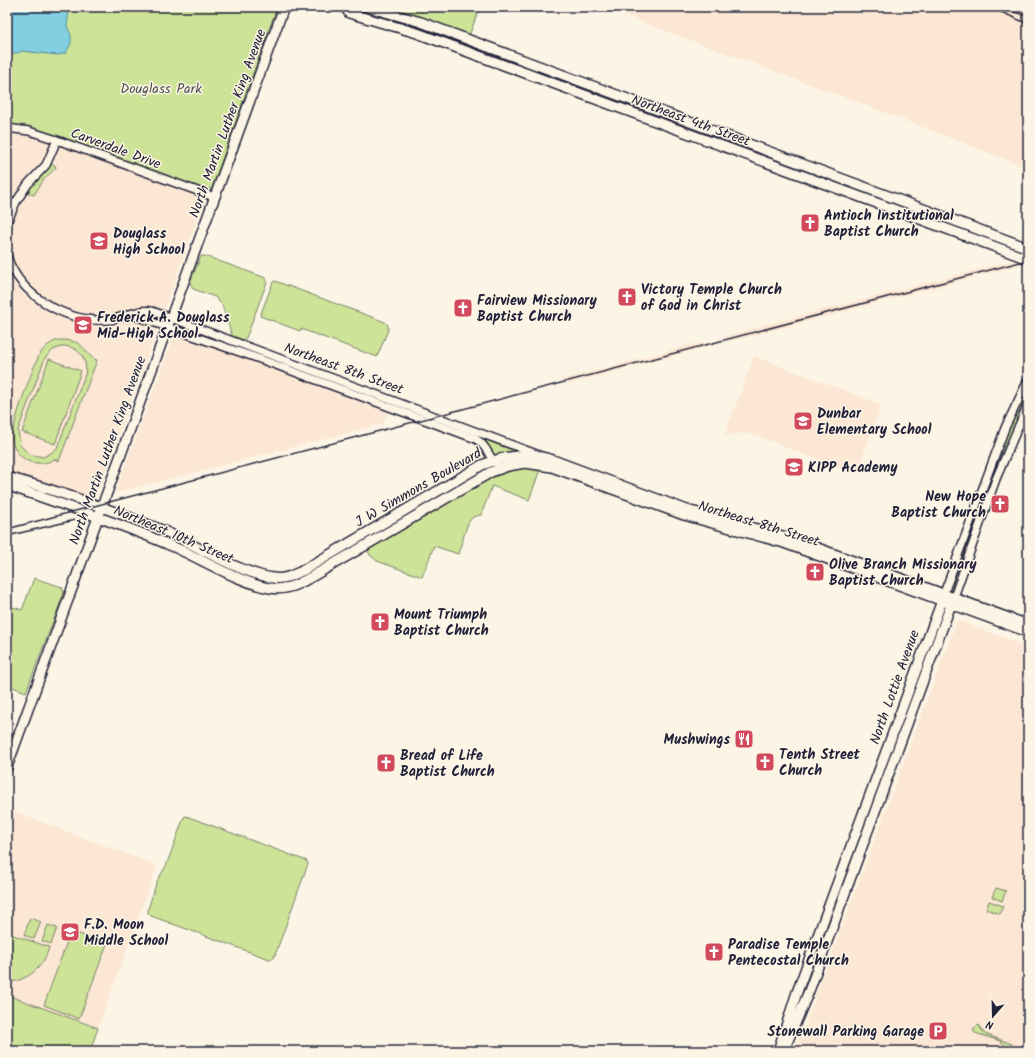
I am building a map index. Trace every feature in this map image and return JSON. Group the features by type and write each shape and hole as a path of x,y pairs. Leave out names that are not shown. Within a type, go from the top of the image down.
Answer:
{"main road":[{"name":"North Martin Luther King Avenue","path":"7,767 284,7"},
{"name":"Northeast 4th Street","path":"345,7 349,13 406,29 1028,259"},
{"name":"Northeast 4th Street","path":"367,7 415,19 1028,248"},
{"path":"610,105 614,93"},
{"path":"677,130 681,118"},
{"name":"J W Simmons Boulevard","path":"285,578 302,571 476,468 493,461 524,455 547,458 572,471"},
{"name":"J W Simmons Boulevard","path":"285,588 309,578 486,475 503,467 518,464 537,464 572,471"},
{"name":"Northeast 8th Street","path":"572,471 677,506 780,534 943,597 1028,625"},
{"name":"Northeast 10th Street","path":"7,477 36,485 163,531 255,573 275,578 285,578"},
{"name":"Northeast 10th Street","path":"7,485 165,543 250,582 267,588 285,588"},
{"name":"North Lottie Avenue","path":"778,1051 800,984 943,597"},
{"name":"Northeast 8th Street","path":"952,600 1028,632"},
{"name":"North Lottie Avenue","path":"784,1051 814,977 952,600"}],"street":[{"name":"Carverdale Drive","path":"7,128 29,132 57,140 214,197"},
{"path":"7,223 16,202 25,188 46,165 57,140"},
{"name":"Northeast 8th Street","path":"7,256 13,270 26,288 58,311 81,318 110,320 148,310 169,322 472,437 485,445 493,461 503,467"},
{"name":"Northeast 8th Street","path":"169,322 547,458"},
{"name":"North Lottie Avenue","path":"943,597 1005,428 1028,380"},
{"name":"North Lottie Avenue","path":"952,600 996,479 1028,404"}],"shaded area":[{"path":"601,7 1028,7 1028,168 865,105"},
{"name":"Frederick A. Douglass Mid-High School","path":"7,132 37,137 64,146 205,198 96,497 90,500 7,474"},
{"path":"1011,261 1020,265 733,341 717,339 764,325"},
{"path":"175,333 388,412 383,424 115,493"},
{"path":"698,343 714,345 569,384 560,380"},
{"name":"Dunbar Elementary School","path":"754,356 878,403 880,408 857,473 852,473 757,436 744,433 724,436"},
{"path":"957,620 1028,647 1028,1051 795,1051"},
{"name":"F.D. Moon Middle School","path":"7,809 156,865 156,869 98,1028 7,995"}],"green space":[{"name":"Douglass Park","path":"7,7 277,7 212,188 205,191 35,129 7,125"},
{"path":"382,7 480,7 469,36"},
{"path":"351,8 388,14 416,25 412,28 350,10"},
{"path":"425,28 526,65 523,69 426,33"},
{"path":"535,68 608,96 604,99 536,74 534,70"},
{"path":"618,99 675,121 671,124 618,104"},
{"path":"50,164 55,165 56,168 44,179 34,195 26,192"},
{"path":"933,217 1028,251 1028,256 932,220"},
{"path":"201,256 205,256 266,278 267,282 244,340 232,336 222,305 215,297 193,289 190,282"},
{"path":"275,281 385,322 388,325 388,330 377,357 301,329 300,331 260,316 273,282"},
{"path":"60,340 71,341 81,345 89,355 97,360 59,461 54,459 42,463 30,462 23,458 15,449 12,438 15,421 34,367 42,351 49,344","holes":["64,346 70,347 82,355 86,369 85,375 57,448 43,457 29,454 20,445 18,430 45,358 53,350"]},
{"path":"49,359 81,371 55,444 22,432"},
{"path":"1024,396 1028,401 953,589 951,589 999,448"},
{"path":"482,436 519,451 495,456 486,442 481,438"},
{"path":"493,464 495,467 426,505 422,504"},
{"path":"516,467 541,467 529,500 492,486 481,515 473,517 468,523 458,554 434,546 422,577 377,561 369,554 368,548 486,478"},
{"path":"34,578 62,587 64,593 26,692 7,685 7,605 22,610"},
{"path":"909,698 913,699 806,996 789,1023"},
{"path":"186,816 307,861 308,864 274,958 269,959 151,916 148,913 157,881 166,866 184,817"},
{"path":"996,888 1006,891 1002,901 992,897"},
{"path":"989,901 1003,906 1000,914 986,909"},
{"path":"30,918 41,922 34,939 24,935"},
{"path":"48,925 57,928 51,944 42,941"},
{"path":"71,931 107,944 79,1019 44,1005"},
{"path":"7,933 49,947 43,961 34,972 22,979 7,983"},
{"path":"7,995 98,1028 90,1051 7,1051"},
{"path":"978,1025 985,1034 1012,1044 1012,1047 1009,1048 1000,1041 975,1033 973,1029"}],"water":[{"path":"7,7 67,7 69,11 67,26 71,35 71,43 66,53 57,55 22,51 17,53 7,53"}],"railway":[{"path":"990,7 1028,24"},
{"path":"1018,7 1028,10"},
{"path":"1007,10 1028,16"},
{"path":"7,529 1028,260"},
{"path":"7,536 75,520"}],"place":[{"name":"Antioch Institutional Baptist Church","path":"810,223"},
{"name":"Douglass High School","path":"99,241"},
{"name":"Victory Temple Church of God in Christ","path":"627,297"},
{"name":"Fairview Missionary Baptist Church","path":"463,308"},
{"name":"Frederick A. Douglass Mid-High School","path":"83,325"},
{"name":"Dunbar Elementary School","path":"803,421"},
{"name":"KIPP Academy","path":"794,467"},
{"name":"New Hope Baptist Church","path":"1000,504"},
{"name":"Olive Branch Missionary Baptist Church","path":"815,572"},
{"name":"Mount Triumph Baptist Church","path":"380,622"},
{"name":"Mushwings","path":"744,739"},
{"name":"Tenth Street Church","path":"765,762"},
{"name":"Bread of Life Baptist Church","path":"386,763"},
{"name":"F.D. Moon Middle School","path":"70,932"},
{"name":"Paradise Temple Pentecostal Church","path":"714,952"},
{"name":"Stonewall Parking Garage","path":"938,1031"}]}
